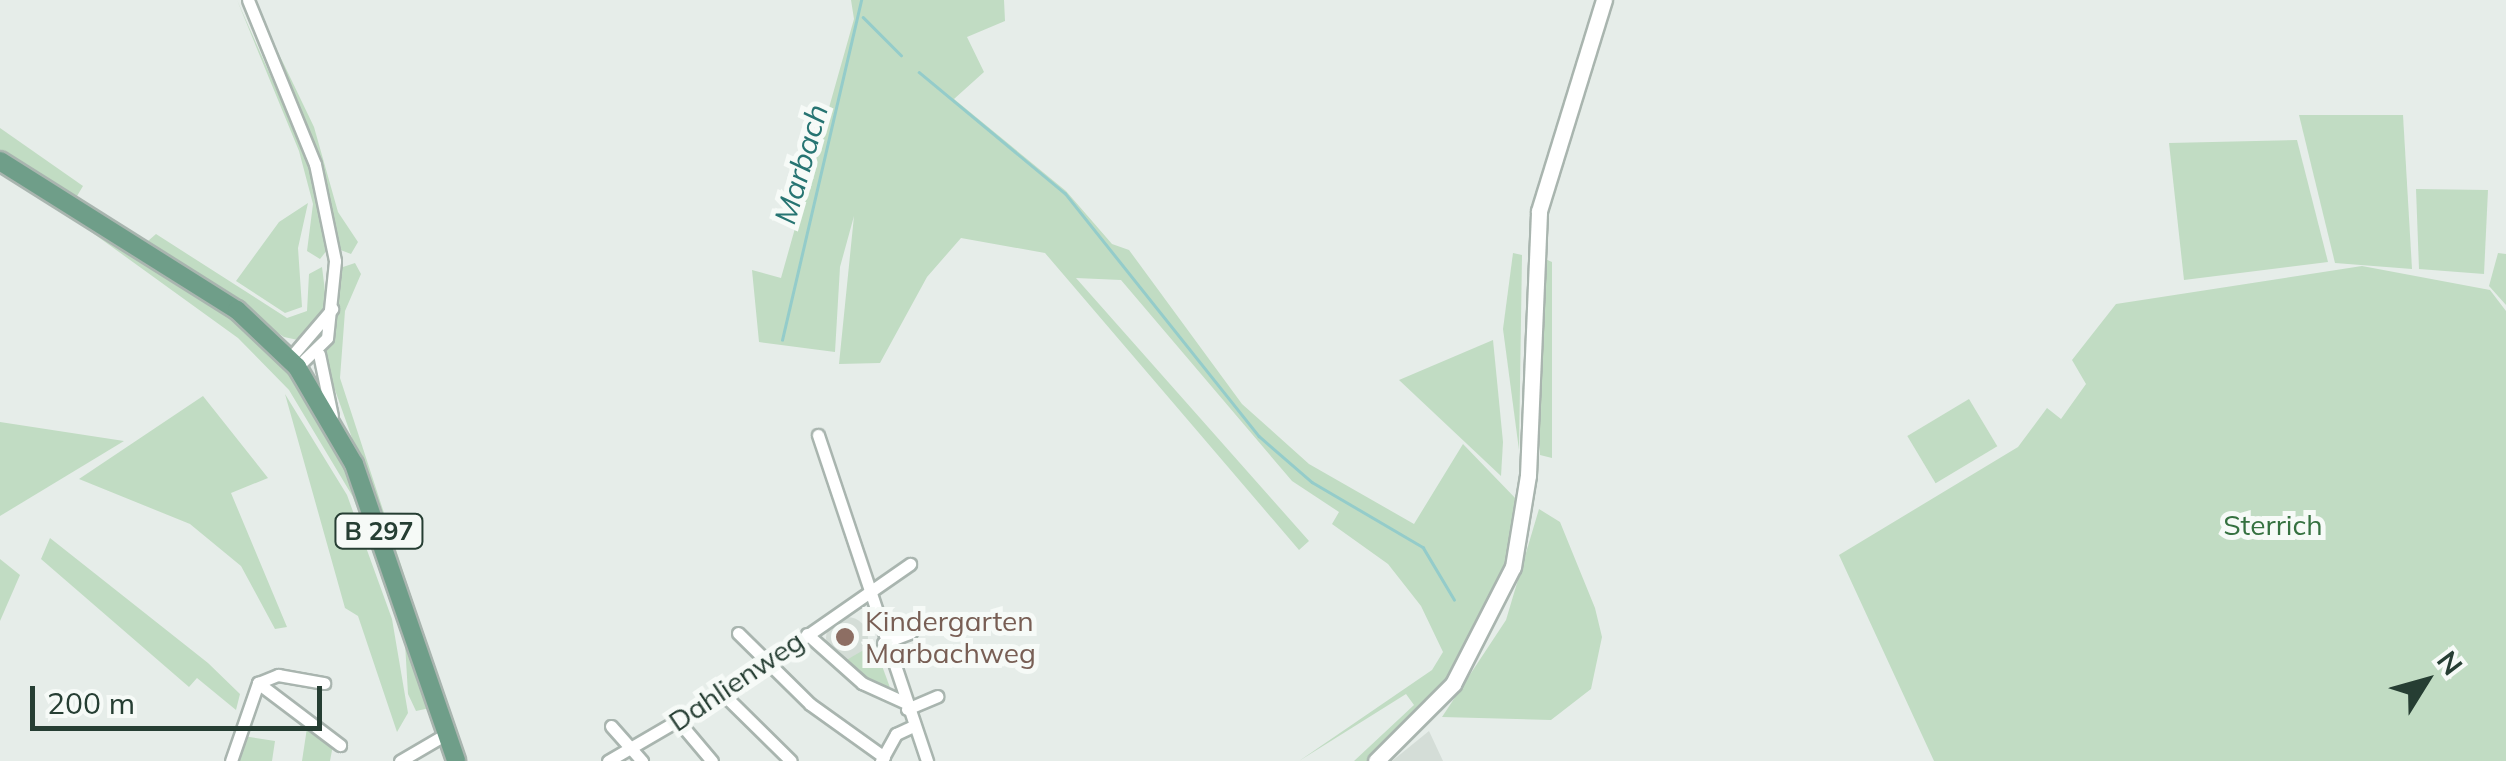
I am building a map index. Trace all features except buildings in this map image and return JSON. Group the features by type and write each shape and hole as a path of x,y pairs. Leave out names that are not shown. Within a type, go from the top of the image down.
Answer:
{"main road":[{"name":"B 297","path":"0,161 237,310 293,362 333,420 418,644 456,761"}],"street":[{"path":"248,0 315,164 334,305 319,354 333,420"},
{"path":"1376,761 1393,748 1470,660 1512,566 1528,476 1534,244 1604,0"},
{"path":"293,362 334,305"},
{"path":"293,362 319,354"},
{"path":"818,435 882,643 927,761"},
{"name":"Dahlienweg","path":"608,761 723,694 768,664 864,588 910,564"},
{"path":"882,643 911,632"},
{"path":"738,633 768,664 882,759 913,726"},
{"path":"807,634 862,683 905,705 937,696"},
{"path":"230,761 258,683 278,675 324,682"},
{"path":"258,683 340,744"},
{"path":"723,694 792,761"},
{"path":"679,722 712,761"},
{"path":"611,726 642,761"},
{"path":"400,761 446,734"}],"shaded area":[{"name":"Kindergarten Marbachweg","path":"847,617 862,623 868,638 862,653 847,659 832,653 826,638 832,623"},
{"path":"1429,731 1443,761 1392,761"}],"green space":[{"path":"237,0 310,165 328,249 320,259 307,251 313,204 299,151"},
{"path":"253,0 314,127 338,212 358,242 351,254 338,249 308,128"},
{"path":"851,0 1004,0 1005,21 967,37 984,72 954,99 1066,191 1112,244 1129,250 1242,404 1309,464 1414,524 1463,444 1518,501 1512,553 1454,676 1367,761 1354,761 1414,705 1406,694 1299,761 1432,670 1443,652 1421,606 1388,564 1332,524 1339,512 1292,481 1121,280 1076,278 1309,541 1299,550 1045,253 961,238 927,277 880,363 839,364 854,216 840,267 835,352 759,342 752,270 781,278 854,19"},
{"path":"2299,115 2403,115 2412,269 2335,263"},
{"path":"0,128 83,186 74,201 0,153"},
{"path":"2297,140 2328,262 2184,280 2169,143"},
{"path":"0,166 209,299 289,370 340,450 430,708 416,711 408,694 405,643 353,497 289,390 238,338"},
{"path":"2416,189 2488,190 2484,274 2419,269"},
{"path":"84,202 148,241 156,234 287,318 307,311 309,274 322,267 327,307 298,340 284,337"},
{"path":"308,203 298,248 302,307 285,313 236,281 279,222"},
{"path":"1513,253 1522,255 1519,450 1503,329"},
{"path":"2498,253 2506,254 2506,305 2489,286"},
{"path":"1543,258 1552,262 1552,458 1540,455 1538,418"},
{"path":"355,263 361,274 345,311 340,378 446,703 324,359 340,268"},
{"name":"Sterrich","path":"2362,266 2490,290 2506,311 2506,761 1934,761 1839,555 2018,447 2047,408 2061,419 2086,384 2072,360 2116,304"},
{"path":"1493,340 1503,442 1501,476 1399,380"},
{"path":"285,394 347,495 392,619 408,713 397,732 358,616 345,608"},
{"path":"203,396 268,478 231,493 287,627 275,629 241,566 190,524 79,479"},
{"path":"1969,399 1997,446 1936,483 1907,436"},
{"path":"0,422 124,441 0,516"},
{"path":"1539,509 1560,522 1595,608 1602,637 1591,689 1551,720 1442,717 1506,620"},
{"path":"50,538 208,663 240,694 236,710 197,678 189,687 41,559"},
{"path":"0,559 20,575 0,621"},
{"path":"874,644 892,693 889,696 843,662"},
{"path":"307,728 333,745 330,761 302,761"},
{"path":"243,736 275,741 272,761 238,761"}],"waterway":[{"name":"Marbach","path":"782,340 861,0"},
{"path":"863,17 901,55"},
{"path":"919,72 1065,193 1259,436 1312,482 1423,547 1454,599"}],"place":[{"name":"Kindergarten Marbachweg","path":"845,637"}]}
